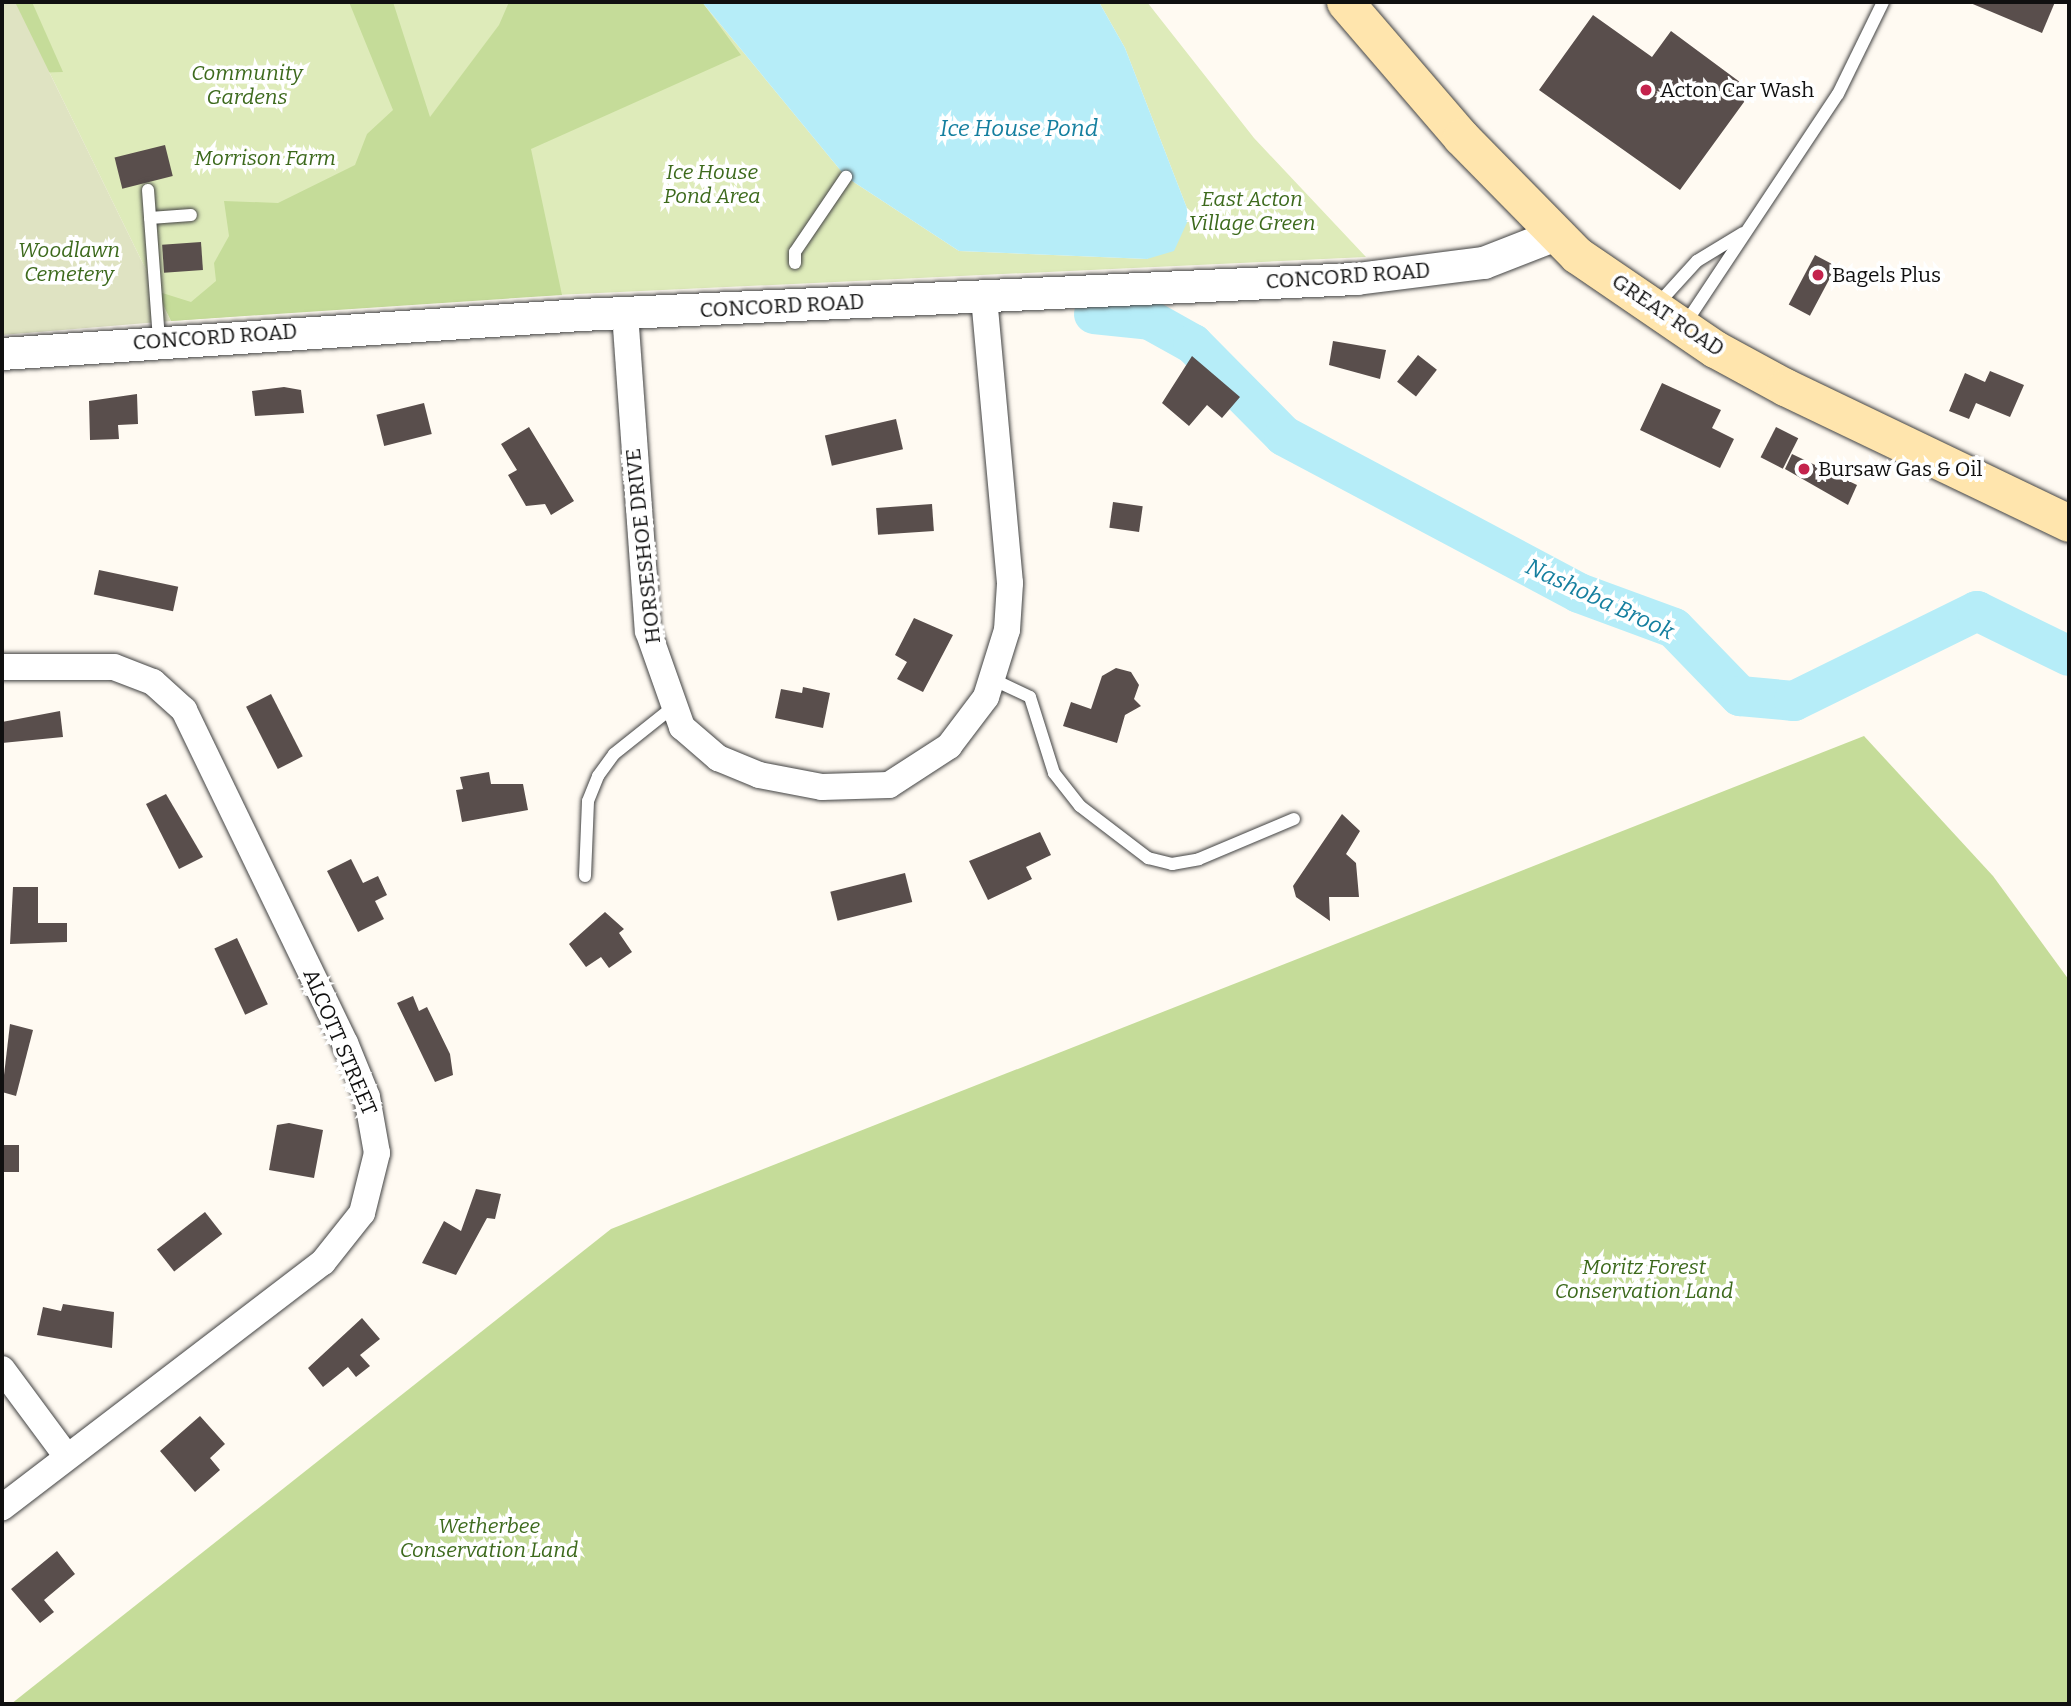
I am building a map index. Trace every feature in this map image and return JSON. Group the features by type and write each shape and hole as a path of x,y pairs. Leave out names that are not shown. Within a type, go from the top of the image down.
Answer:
{"main road":[{"name":"GREAT ROAD","path":"1345,2 1442,116 1556,235 1669,317 1785,387 2069,523"}],"street":[{"name":"CONCORD ROAD","path":"2,354 159,341 625,313 1402,275 1484,263 1556,235"},
{"name":"HORSESHOE DRIVE","path":"625,313 648,631 682,727 718,758 759,775 822,787 889,785 949,746 992,679 1007,630 1010,583 984,296"},
{"name":"ALCOTT STREET","path":"2,667 114,667 153,682 184,710 345,1043 367,1097 377,1153 362,1213 323,1262 2,1507"},
{"path":"2,1369 67,1457"}],"lane":[{"path":"1669,317 1743,232 1838,94 1883,2"},
{"path":"795,263 795,253 846,177"},
{"path":"148,190 159,341"},
{"path":"150,218 191,215"},
{"path":"1669,317 1697,261 1743,232"},
{"path":"992,679 1030,697 1054,773 1080,806 1148,858 1172,864 1199,859 1294,819"},
{"path":"585,876 588,801 598,776 614,754 673,707"}],"green space":[{"path":"2,2 32,2 63,72 2,74"},
{"name":"Woodlawn Cemetery","path":"2,2 15,2 171,321 2,335"},
{"path":"15,2 702,2 846,177 959,251 1147,259 1190,216 1125,48 1099,2 1147,2 1254,138 1366,257 452,300 171,321"},
{"path":"349,2 393,2 430,117 499,25 509,2 702,2 741,55 531,149 562,295 171,321 156,291 191,302 216,281 214,263 229,236 224,201 278,203 355,165 367,134 393,110"},
{"name":"Moritz Forest Conservation Land","path":"1864,736 1993,876 2069,980 2069,1704 11,1704 611,1229"}],"water":[{"name":"Ice House Pond","path":"702,2 1099,2 1125,48 1190,216 1174,251 1147,259 959,251 846,177"}],"building":[{"path":"1968,2 2055,2 2042,33"},
{"path":"1593,15 1652,57 1671,31 1752,91 1680,190 1539,90"},
{"path":"165,145 173,176 122,189 115,158"},
{"path":"201,242 203,270 164,273 162,245"},
{"name":"Bagels Plus","path":"1815,255 1836,266 1810,316 1789,304"},
{"path":"1333,341 1386,350 1380,379 1329,365"},
{"path":"1418,355 1437,370 1416,397 1397,382"},
{"path":"1192,356 1240,397 1222,418 1207,405 1189,426 1162,403"},
{"path":"1990,371 2024,385 2010,417 1976,403 1969,419 1949,411 1965,373 1985,382"},
{"path":"1662,383 1721,410 1712,428 1734,439 1720,468 1640,430"},
{"path":"284,387 301,390 304,413 255,416 252,391"},
{"path":"137,394 138,424 118,425 119,439 90,440 89,401"},
{"path":"424,403 432,434 384,446 376,415"},
{"path":"896,419 903,449 832,466 825,435"},
{"path":"529,427 574,501 551,515 545,504 526,506 508,475 517,470 501,444"},
{"path":"1776,427 1798,438 1783,469 1761,457"},
{"path":"1792,454 1857,485 1848,505 1785,469"},
{"path":"1113,502 1143,506 1139,532 1109,528"},
{"path":"932,504 934,531 878,535 876,508"},
{"path":"99,570 178,587 173,611 94,594"},
{"path":"914,618 953,635 923,692 897,679 907,662 895,655"},
{"path":"1116,668 1131,672 1139,685 1134,699 1141,706 1125,715 1117,743 1063,726 1071,702 1091,709 1102,676"},
{"path":"803,687 830,693 823,728 775,718 781,689 802,693"},
{"path":"271,694 303,756 278,769 246,707"},
{"path":"60,711 63,737 2,743 2,722"},
{"path":"489,772 491,784 523,784 528,810 462,822 456,790 463,789 460,777"},
{"path":"166,794 203,857 179,869 146,804"},
{"path":"1342,814 1360,831 1346,854 1356,863 1359,897 1329,897 1330,921 1296,897 1293,886"},
{"path":"1040,832 1051,855 1026,867 1032,879 988,900 969,861"},
{"path":"351,859 363,883 378,876 387,895 375,901 384,919 358,932 327,871"},
{"path":"905,873 912,902 838,921 830,892"},
{"path":"13,887 38,887 38,923 67,923 67,942 10,944"},
{"path":"605,912 624,929 619,933 632,952 609,968 601,957 586,967 569,944"},
{"path":"237,938 268,1004 245,1015 214,949"},
{"path":"413,996 419,1011 427,1007 450,1054 453,1075 435,1082 397,1003"},
{"path":"10,1024 33,1030 16,1096 2,1092"},
{"path":"289,1123 323,1130 314,1178 269,1170 277,1125"},
{"path":"2,1145 19,1145 19,1172 2,1172"},
{"path":"476,1189 501,1194 495,1219 487,1218 456,1275 422,1263 444,1221 461,1231"},
{"path":"205,1212 222,1234 174,1272 157,1250"},
{"path":"63,1304 114,1312 112,1348 37,1335 43,1307 61,1311"},
{"path":"362,1318 380,1339 360,1355 370,1366 356,1377 348,1367 323,1387 308,1368"},
{"path":"200,1416 225,1444 210,1458 220,1470 195,1492 160,1451"},
{"path":"57,1551 75,1574 44,1600 54,1612 40,1623 11,1589"}],"waterway":[{"name":"Nashoba Brook","path":"1094,314 1150,320 1193,344 1284,436 1579,593 1674,628 1740,696 1794,701 1977,611 2069,656"}],"place":[{"name":"Acton Car Wash","path":"1646,90"},
{"name":"Bagels Plus","path":"1818,275"},
{"name":"Bursaw Gas & Oil","path":"1804,469"}],"park label":[{"name":"Community Gardens","path":"247,85"},
{"name":"Morrison Farm","path":"265,158"},
{"name":"Ice House Pond Area","path":"712,184"},
{"name":"East Acton Village Green","path":"1252,211"},
{"name":"Wetherbee Conservation Land","path":"489,1538"}]}
